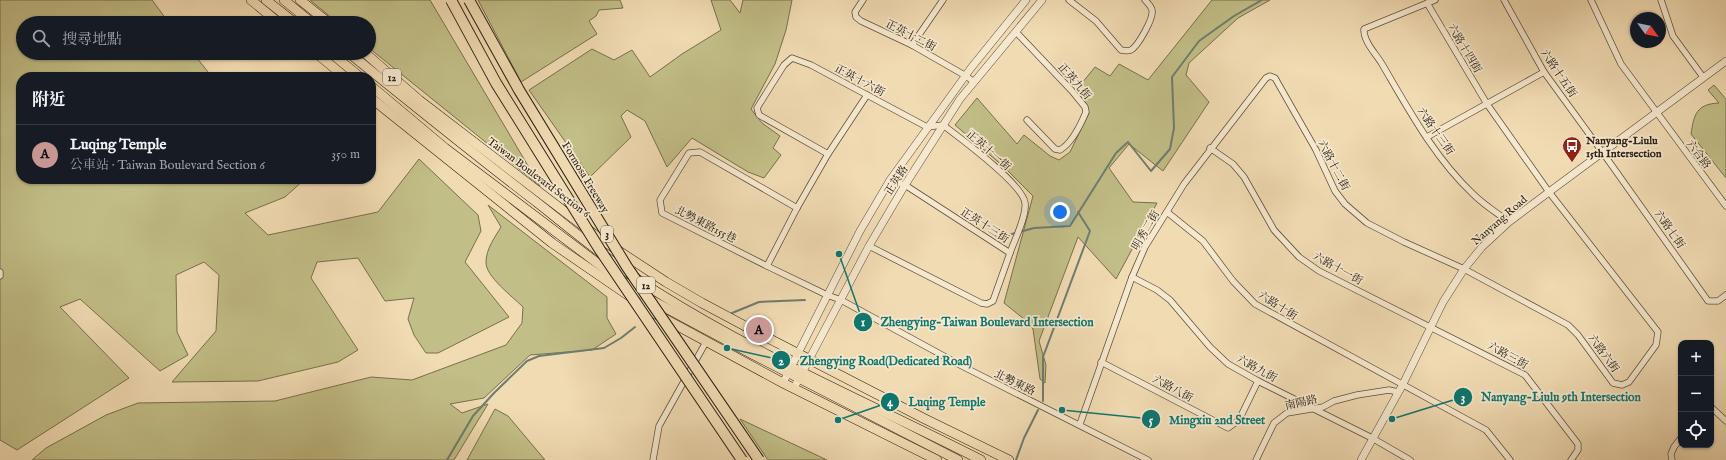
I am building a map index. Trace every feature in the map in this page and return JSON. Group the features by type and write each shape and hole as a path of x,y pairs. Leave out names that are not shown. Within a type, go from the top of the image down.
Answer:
{"highway":[{"name":"3","path":"451,0 496,83 600,250 742,460"},
{"name":"Formosa Freeway","path":"469,0 518,90 627,266 759,460"}],"main road":[{"path":"251,0 270,16"},
{"path":"266,0 286,16"},
{"path":"284,0 303,16"},
{"path":"300,0 320,16"},
{"path":"324,60 339,72"},
{"path":"340,60 354,72"},
{"name":"Taiwan Boulevard Section 6","path":"357,60 372,72"},
{"name":"Taiwan Boulevard Section 6","path":"372,60 419,100 599,238 666,282 702,303 925,419 1009,460"},
{"name":"Taiwan Boulevard Section 6","path":"376,75 452,138 618,267 658,293 790,370"},
{"name":"Taiwan Boulevard Section 6","path":"376,90 445,148 613,275 653,301 790,370 958,460"},
{"name":"12","path":"376,102 552,243 654,313 783,383 937,460"},
{"name":"Taiwan Boulevard Section 6","path":"801,376 980,460"}],"street":[{"name":"正英十二街","path":"863,0 855,12 856,17 861,21 912,45 974,82"},
{"path":"912,45 943,0"},
{"name":"正英路","path":"783,383 860,231 890,180 927,127 1026,0"},
{"name":"正英路","path":"794,388 842,300 869,246 943,125 974,82 1042,0"},
{"path":"1069,0 1096,21 1122,50 1125,51 1132,49 1141,37 1152,16 1152,9 1145,0"},
{"path":"1427,4 1435,0"},
{"name":"六路十五街","path":"1504,0 1544,72 1603,153"},
{"name":"六合路","path":"1591,0 1620,64 1726,206"},
{"path":"1661,0 1673,36 1703,77"},
{"name":"六路十三街","path":"1427,4 1364,29 1364,36 1377,54 1416,122 1438,155 1473,195 1509,222"},
{"name":"六路十四街","path":"1427,4 1487,104 1549,192"},
{"name":"正英九街","path":"1016,32 1072,91 1085,107 1086,112 1082,122 1065,147 1060,150 1055,149 1027,120"},
{"name":"正英十六街","path":"828,154 759,115 757,108 784,65 792,58 799,60 927,127"},
{"name":"Nanyang Road","path":"1361,460 1403,384 1430,328 1464,268 1482,248 1509,222 1726,61"},
{"path":"1427,137 1544,72"},
{"name":"明秀二街","path":"1080,424 1132,277 1145,247 1184,184 1210,148 1266,78 1270,76 1275,78"},
{"name":"六路十二街","path":"1275,78 1316,150 1335,191 1345,204 1367,223 1404,242 1464,268"},
{"path":"767,266 797,208 828,154 867,95"},
{"path":"927,127 943,125"},
{"name":"正英十一街","path":"943,125 992,163 1022,194 1025,203 1024,213 1010,253"},
{"name":"六路十一街","path":"1210,148 1233,164 1244,177 1274,230 1299,257 1319,271 1430,328"},
{"name":"北勢東路155巷","path":"767,266 662,213 660,200 690,153 700,152 797,208"},
{"name":"六路七街","path":"1603,153 1708,301 1718,301 1726,295"},
{"name":"正英十三街","path":"869,246 987,304 993,301 1010,253 905,185 890,180"},
{"name":"六路六街","path":"1464,268 1568,325 1578,335 1613,383 1622,385 1629,382 1656,345 1658,332 1549,192"},
{"name":"六路十街","path":"1167,212 1203,241 1233,281 1255,304 1282,320 1403,384"},
{"name":"北勢東路","path":"767,266 827,295 842,300 962,366 1080,424 1148,460"},
{"name":"六路九街","path":"1132,277 1157,290 1170,300 1210,346 1228,364 1312,409 1372,438 1410,460"},
{"name":"六路三街","path":"1430,328 1525,375 1578,444 1578,450 1571,460"},
{"path":"653,460 659,426 706,342"},
{"name":"六路八街","path":"1101,362 1228,428 1239,420 1258,381"},
{"path":"1403,384 1486,430 1510,460"},
{"name":"南陽路","path":"1256,460 1274,423 1287,413 1323,407 1334,401 1357,395 1389,390 1398,392"},
{"path":"1714,410 1726,421"},
{"path":"1672,460 1671,454 1678,442"}],"shaded area":[{"path":"0,0 152,0 164,16 16,16 16,60 199,60 208,72 16,72 16,184 299,184 285,197 245,213 268,235 378,212 419,159 478,215 481,231 465,262 509,317 438,353 426,353 414,335 408,319 414,298 385,301 358,258 317,262 311,278 358,350 338,362 258,381 172,382 216,331 219,275 204,262 176,275 177,332 188,355 160,371 80,299 60,307 129,378 17,450 0,440"},
{"path":"310,0 430,0 540,186 376,54 376,16 329,16"},
{"path":"478,0 620,0 623,8 599,10 596,16 589,21 597,34 521,82"},
{"path":"711,0 730,0 740,13 743,0 792,0 786,30 775,64 751,109 762,123 780,136 773,148 781,155 764,178 748,172 692,138 667,167 645,121 627,110 621,116 631,137 590,177 529,90 592,49 614,60 632,50 650,77 682,54 721,30"},
{"path":"1212,0 1270,0 1238,18 1189,63 1186,75 1209,102 1163,171 1129,144 1109,168 1133,202 1157,203 1116,279 1078,237 1039,341 1046,365 1045,383 1040,379 1033,329 1024,319 1004,303 1033,196 1004,167 955,125 977,98 1017,144 1024,135 1050,156 1059,160 1070,152 1089,113 1078,88 1095,67 1110,76 1119,64 1148,80"},
{"path":"1714,85 1726,99 1726,178 1691,134 1693,121 1701,108 1719,103 1708,90"},
{"path":"488,205 607,297 607,318 616,334 592,350 530,355 484,398 450,404 462,413 488,404 454,460 32,460 46,448 106,415 138,403 275,401 371,377 412,380 506,345 522,323 523,307 495,280 487,268 486,257 491,243 501,227"},
{"path":"495,409 508,416 545,460 467,460"},
{"path":"740,419 827,460 768,460"}],"waterway":[{"path":"997,238 1034,228 1070,226 1116,153 1128,142 1151,171 1170,149 1174,128 1172,77 1199,41 1234,16 1262,0"},
{"path":"1043,401 1043,357 1090,231 1078,212"},
{"path":"732,313 759,302 805,300"},
{"path":"447,460 473,416 527,361 539,356 604,348 621,338 635,327"},
{"path":"1016,460 1024,438 1038,410"}],"place":[{"name":"Nanyang-Liulu 15th Intersection","path":"1572,163"},
{"name":"Zhengying-Taiwan Boulevard Intersection","path":"839,254"},
{"name":"Luqing Temple","path":"759,330"},
{"name":"Zhengying Road(Dedicated Road)","path":"727,348"},
{"name":"Mingxiu 2nd Street","path":"1062,410"},
{"name":"Nanyang-Liulu 9th Intersection","path":"1392,419"},
{"name":"Luqing Temple","path":"838,420"}]}
